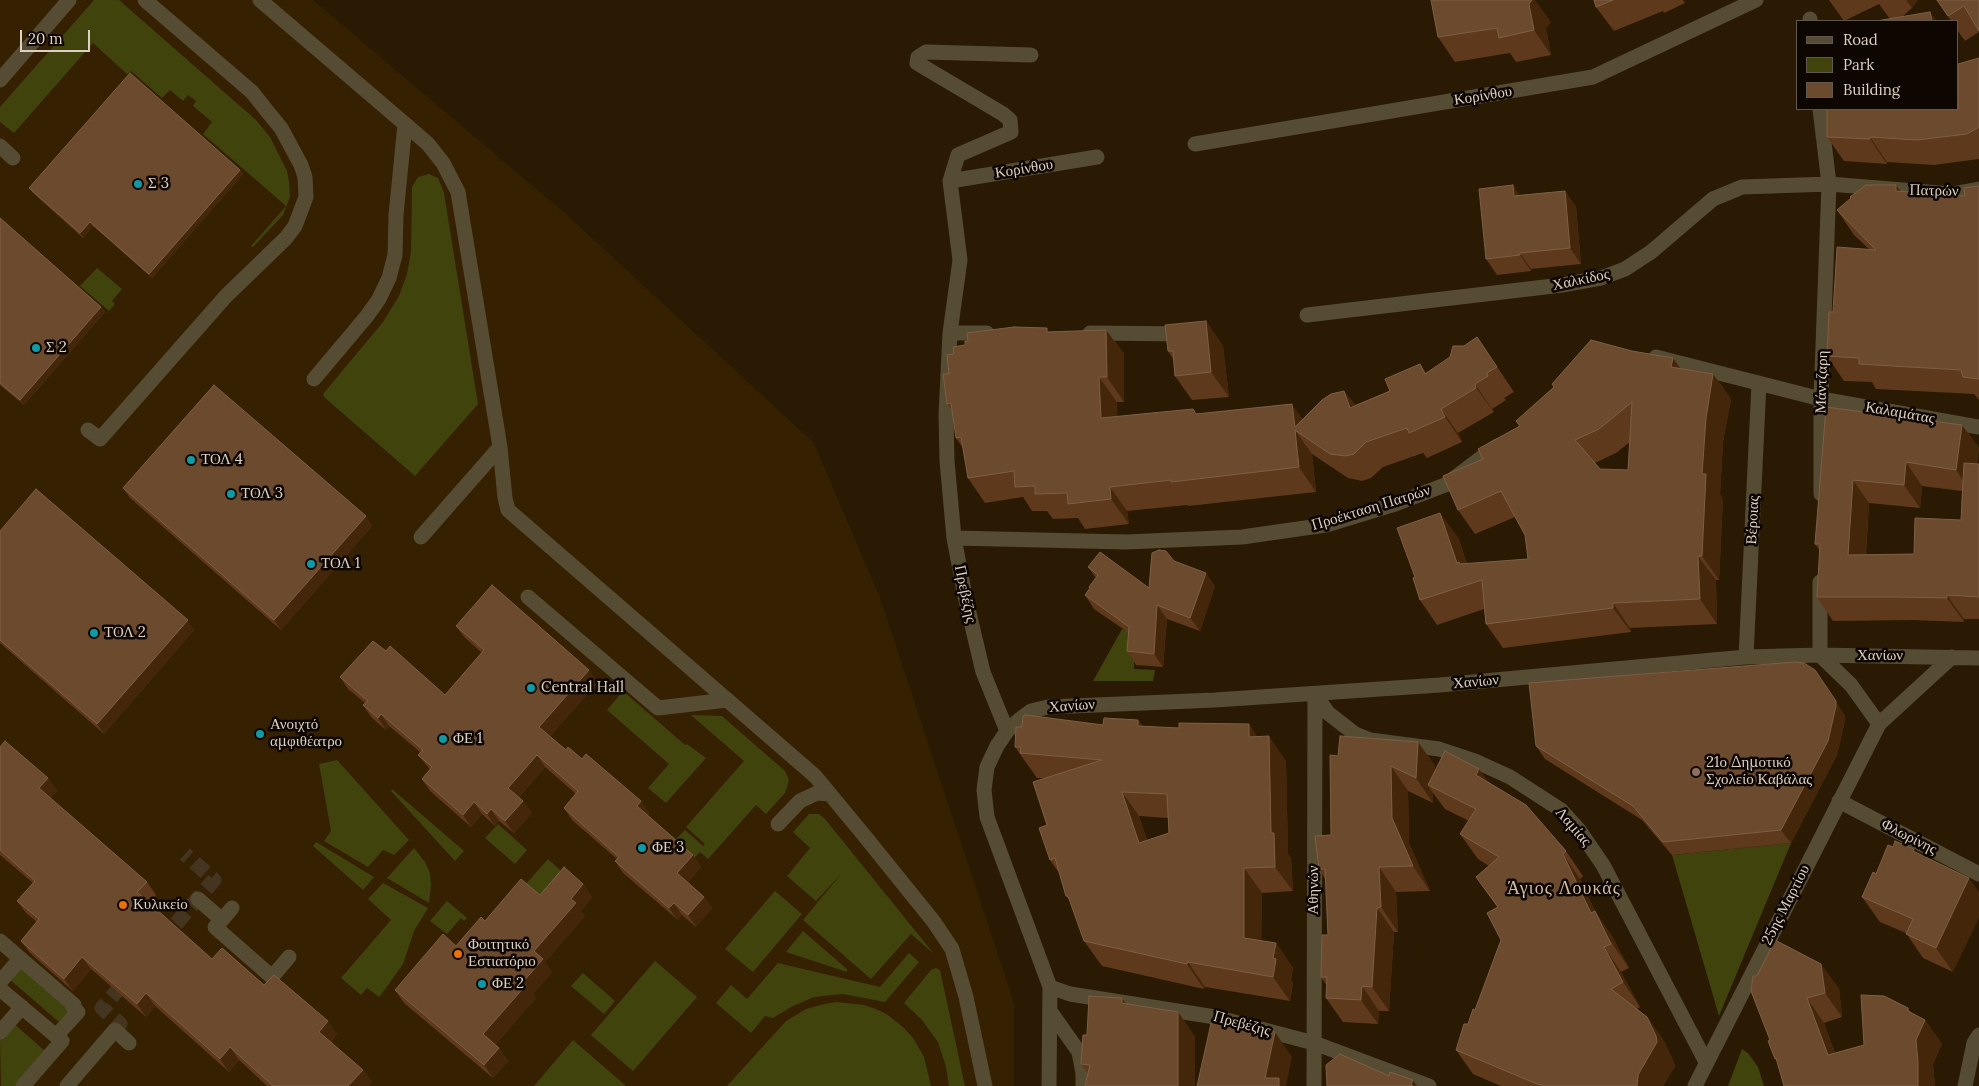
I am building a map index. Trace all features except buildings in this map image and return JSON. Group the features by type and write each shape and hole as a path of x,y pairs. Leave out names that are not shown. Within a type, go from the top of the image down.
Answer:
{"street":[{"path":"0,80 69,0"},
{"path":"88,430 100,439 226,296 286,238 296,226 306,197 302,165 284,134 252,92 145,0"},
{"path":"260,0 428,144 443,162 458,192 500,447 508,510 810,772 830,794 947,940 955,956 966,997 985,1086"},
{"name":"Κορίνθου","path":"1195,144 1592,77 1756,0"},
{"path":"950,181 958,155 1011,132 1010,120 1003,114 921,67 917,63 918,57 926,52 1031,55"},
{"name":"Μάντζαρη","path":"1820,110 1829,184 1821,399 1821,507"},
{"path":"314,379 367,316 379,299 389,278 394,256 405,124"},
{"path":"0,146 13,158"},
{"name":"Κορίνθου","path":"950,181 1097,157"},
{"name":"Πρεβέζης","path":"950,181 960,260 950,333 946,414 947,461 954,538 965,596 983,672 1007,731"},
{"name":"Πατρών","path":"1829,184 1952,194 1979,189"},
{"name":"Χαλκίδος","path":"1307,315 1562,285 1601,278 1624,269 1650,252 1713,200 1742,187 1829,184"},
{"path":"950,333 998,333"},
{"path":"1075,333 1191,334"},
{"path":"1644,354 1821,399"},
{"name":"Βέροιας","path":"1746,657 1759,383"},
{"name":"Καλαμάτας","path":"1821,399 1979,427"},
{"name":"Προέκταση Πατρών","path":"954,538 1126,542 1242,537 1326,525 1396,504 1445,485 1505,439"},
{"path":"421,537 500,447"},
{"path":"1820,566 1820,655 1851,685 1879,724"},
{"path":"528,597 658,708 727,700"},
{"name":"Χανίων","path":"1007,731 1031,711 1048,707 1315,694 1468,683 1746,657 1820,655 1952,657"},
{"path":"1952,657 1979,658"},
{"name":"25ης Μαρτίου","path":"1695,1086 1879,724 1952,657"},
{"name":"Αθηνών","path":"1314,1086 1315,694"},
{"name":"Λαμίας","path":"1315,694 1328,713 1354,734 1370,740 1439,749 1476,762 1510,777 1561,810 1580,830 1604,865 1706,1062"},
{"path":"1007,731 987,767 984,790 987,817 1050,987 1049,1086"},
{"path":"778,824 800,801 817,793 830,794"},
{"name":"Φλωρίνης","path":"1839,801 1979,874"},
{"path":"198,899 222,920"},
{"path":"232,908 216,927 272,977 289,957"},
{"path":"0,941 74,1005 73,1008 78,1012 56,1036"},
{"path":"0,982 20,958"},
{"name":"Πρεβέζης","path":"1050,987 1070,994 1207,1015 1314,1042 1429,1086"},
{"path":"0,989 62,1041 23,1086"},
{"path":"0,1032 22,1007"},
{"path":"1050,1011 1079,1052 1083,1073 1083,1086"},
{"path":"71,1085 115,1030 129,1043"},
{"path":"1965,1086 1974,1043 1979,1035"}],"shaded area":[{"path":"0,0 313,0 567,215 814,443 880,598 1014,1003 1014,1086 0,1086"}],"green space":[{"path":"94,0 119,0 256,120 270,137 287,171 290,197 283,215 253,247 251,246 286,206 203,134 212,122 193,106 196,101 188,95 183,101 170,90 162,98 131,71 127,74 93,43 14,133 0,122 0,107"},
{"path":"429,174 438,178 444,193 478,404 415,476 324,397 323,394 383,322 399,296 407,274 411,252 412,187 418,177"},
{"path":"97,268 122,289 112,301 115,304 109,311 80,286"},
{"path":"1122,629 1129,631 1134,640 1134,669 1155,670 1153,681 1093,681"},
{"path":"623,691 685,745 687,744 706,758 666,803 648,788 669,764 607,710"},
{"path":"691,715 722,716 785,771 789,780 785,793 766,814 756,805 708,859 700,852 693,859 673,842 685,830 703,846 705,844 686,827 744,761"},
{"path":"337,760 409,840 394,855 383,850 368,867 324,841 331,831 319,764"},
{"path":"392,789 464,851 455,861 391,791"},
{"path":"809,814 819,814 825,819 934,954 911,934 871,979 803,920 842,873 816,901 787,876 810,848 793,832"},
{"path":"498,824 527,850 515,864 485,838"},
{"path":"316,842 374,877 363,890 313,846"},
{"path":"1791,843 1719,1016 1672,855"},
{"path":"414,848 425,862 430,873 429,903 387,878"},
{"path":"548,859 571,880 549,905 518,893"},
{"path":"383,883 428,908 414,931 403,964 386,988 379,997 367,988 361,995 341,978 391,920 368,899"},
{"path":"775,891 802,914 753,972 725,949"},
{"path":"447,901 467,918 464,921 461,918 447,934 430,921"},
{"path":"803,931 847,969 847,972 786,952"},
{"path":"909,953 919,962 885,1002 843,994 814,997 791,1007 773,1018 765,1016 751,1033 716,1003 731,985 747,999 778,963 880,987"},
{"path":"655,961 697,997 633,1071 591,1035"},
{"path":"19,965 71,1009 59,1022 8,978"},
{"path":"936,968 940,970 965,1086 949,1086 946,1067 938,1042 922,1020 904,1003 931,970"},
{"path":"583,973 615,1001 604,1014 571,986"},
{"path":"837,1002 864,1005 876,1009 888,1015 904,1028 913,1038 924,1057 931,1086 727,1086 786,1021 806,1009"},
{"path":"12,1022 46,1052 16,1086 1,1086 0,1036"},
{"path":"573,1040 625,1085 625,1086 534,1086"},
{"path":"1742,1049 1748,1053 1758,1067 1764,1086 1728,1086"}],"tunnel":[{"path":"161,941 214,880 185,854"},
{"path":"115,1030 120,1024 102,1008 129,977"}],"place":[{"name":"Σ 3","path":"138,184"},
{"name":"Σ 2","path":"36,348"},
{"name":"ΤΟΛ 4","path":"191,460"},
{"name":"ΤΟΛ 3","path":"231,494"},
{"name":"ΤΟΛ 1","path":"311,564"},
{"name":"ΤΟΛ 2","path":"94,633"},
{"name":"Central Hall","path":"531,688"},
{"name":"Ανοιχτό αμφιθέατρο","path":"260,734"},
{"name":"ΦΕ 1","path":"443,739"},
{"name":"21ο Δημοτικό Σχολείο Καβάλας","path":"1696,772"},
{"name":"ΦΕ 3","path":"642,848"},
{"name":"Κυλικείο","path":"123,905"},
{"name":"Φοιτητικό Εστιατόριο","path":"458,954"},
{"name":"ΦΕ 2","path":"482,984"}],"district":[{"name":"Άγιος Λουκάς","path":"1564,889"}]}
